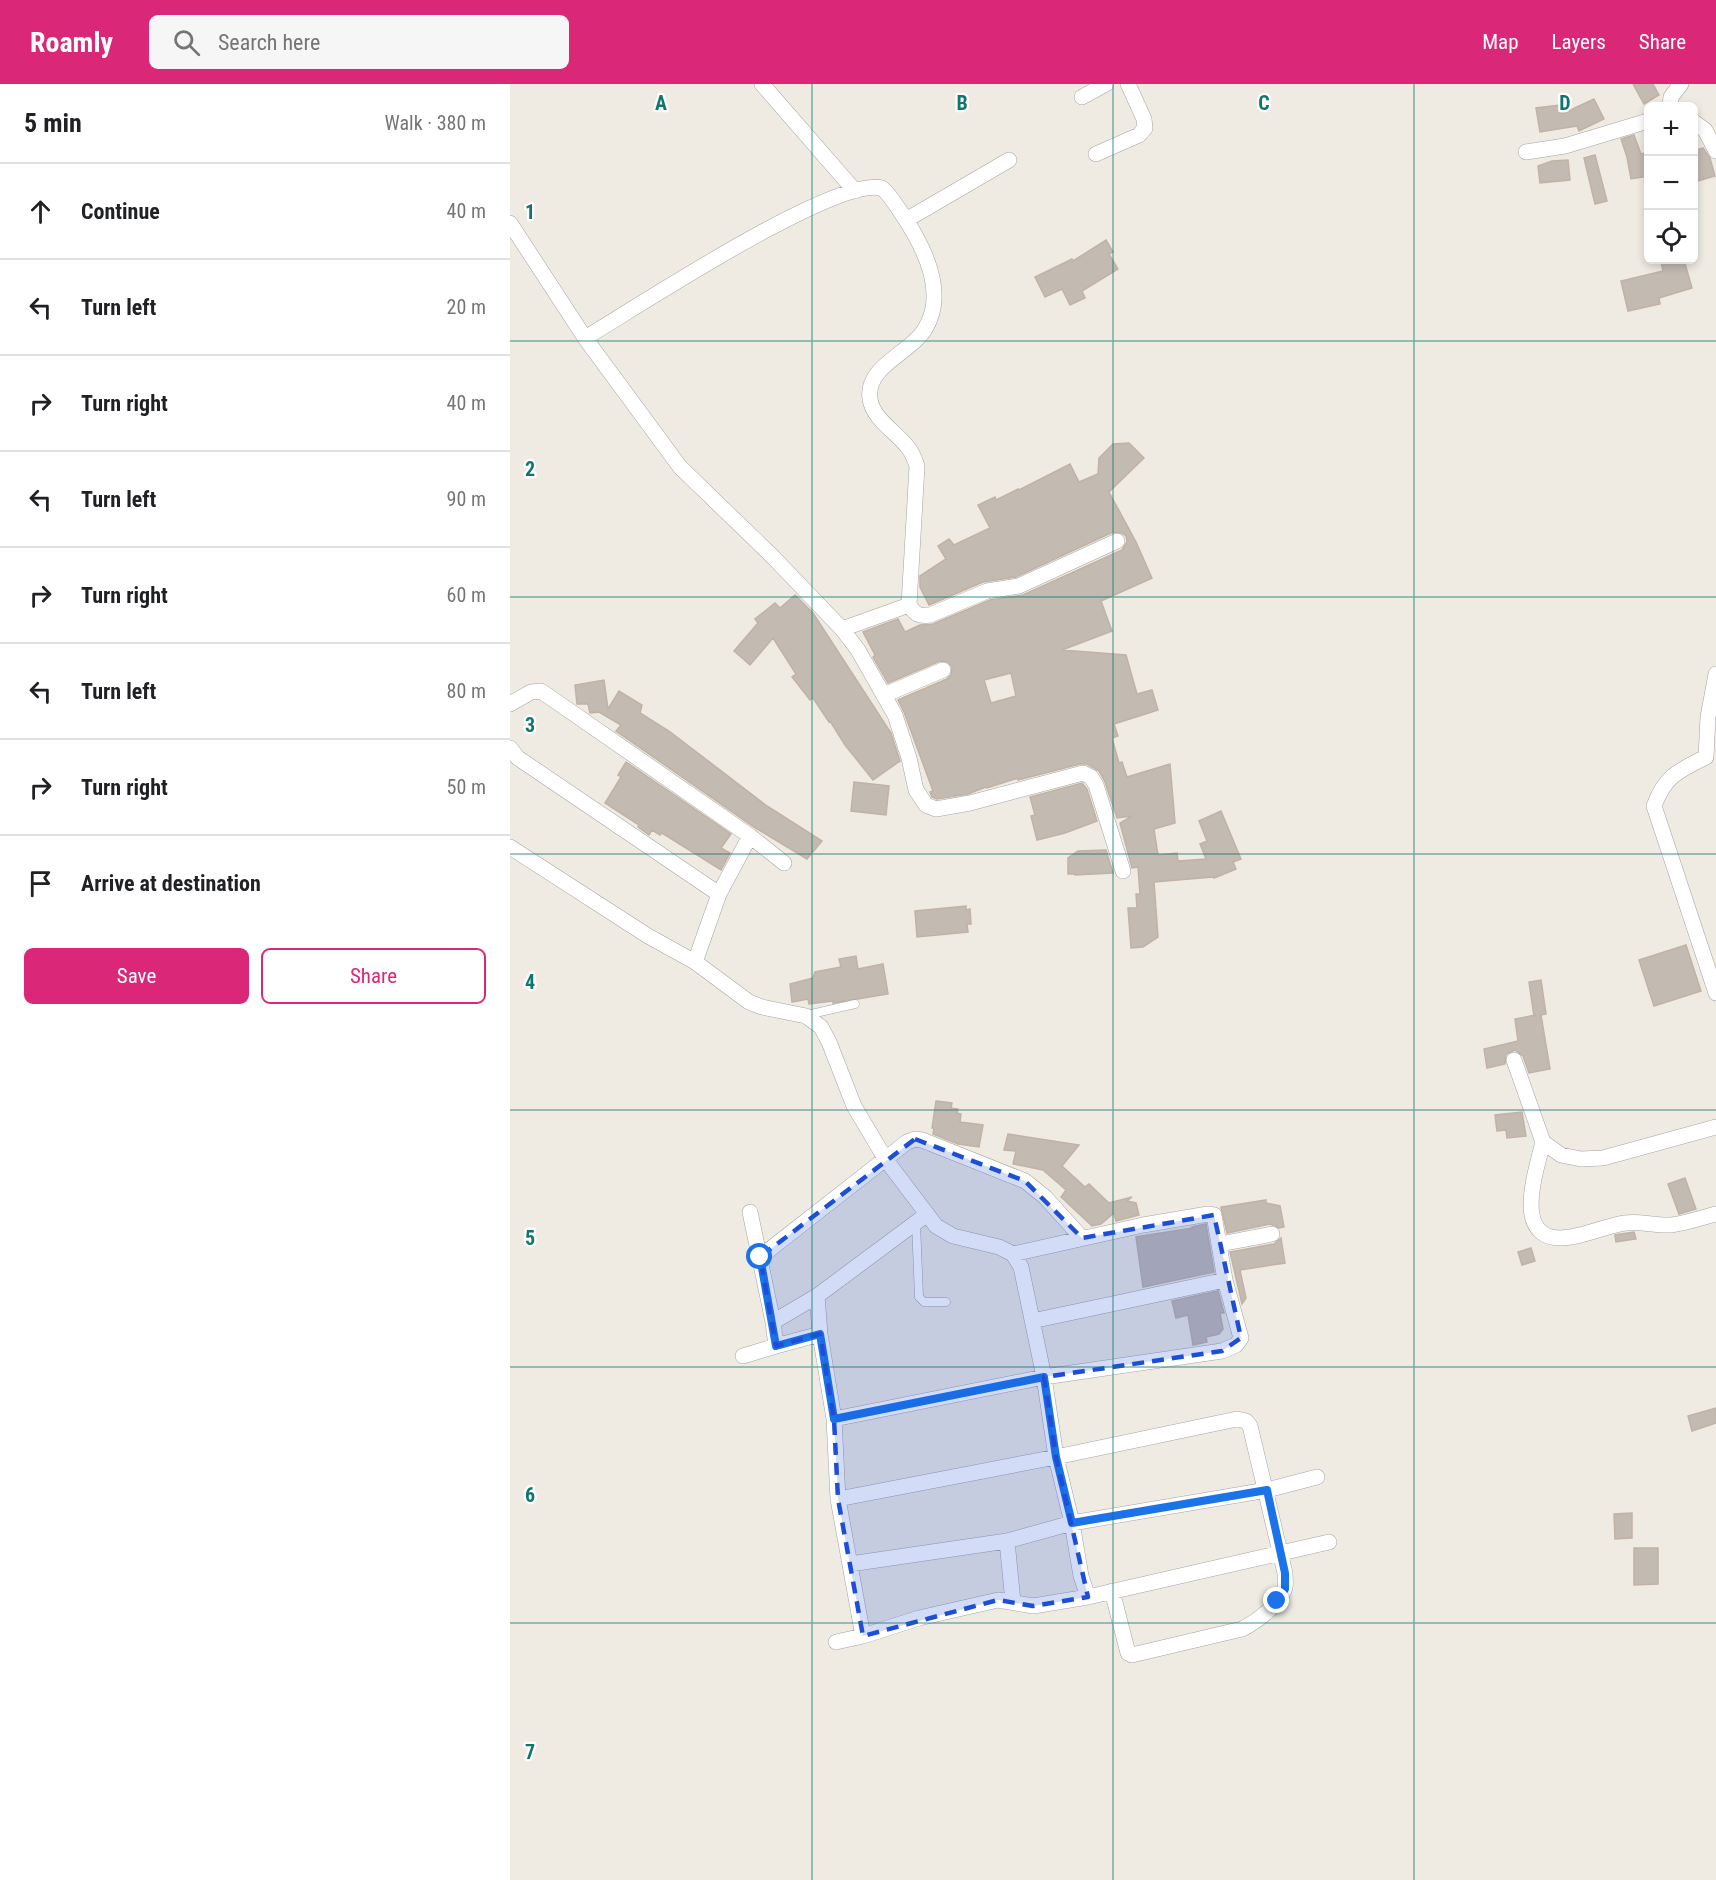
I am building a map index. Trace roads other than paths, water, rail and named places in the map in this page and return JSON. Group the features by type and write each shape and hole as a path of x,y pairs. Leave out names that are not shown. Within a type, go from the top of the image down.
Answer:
{"street":[{"path":"762,84 855,191"},
{"path":"1083,97 1106,84"},
{"path":"1096,154 1139,135 1145,128 1144,119 1128,84"},
{"path":"1670,102 1671,97 1681,84"},
{"path":"1526,152 1565,146 1644,122"},
{"path":"1698,125 1705,130 1716,151"},
{"path":"906,220 1009,160"},
{"path":"585,338 762,232 824,201 877,186 882,188 906,220 926,252 934,289 930,320 925,330 915,342 881,369 872,383 869,397 872,406 910,450 917,466 909,605 914,613 920,617 930,615 987,591 1019,586 1117,541"},
{"path":"510,223 585,338 680,467 772,556 842,629 858,650 895,715 909,758 916,790 926,805 936,809 970,803 1083,773 1091,777 1096,785 1123,871"},
{"path":"842,629 909,605"},
{"path":"884,695 943,670"},
{"path":"1716,674 1708,717 1711,756 1677,772 1660,789 1654,806 1716,993"},
{"path":"510,704 531,692 541,691 784,862"},
{"path":"510,748 518,758 719,894"},
{"path":"694,962 719,894 750,836"},
{"path":"510,848 638,930 694,962 749,1002 806,1016 821,1026 854,1106 921,1219 944,1232 999,1247 1013,1254 1021,1267 1044,1377 1056,1457 1072,1523 1081,1576 1088,1597"},
{"path":"1514,1060 1544,1142 1561,1155 1581,1159 1603,1158 1716,1127"},
{"path":"760,1257 915,1139 1025,1180 1045,1197 1082,1238"},
{"path":"1544,1142 1530,1198 1532,1219 1540,1230 1549,1236 1568,1238 1634,1222 1670,1225 1716,1214"},
{"path":"750,1212 776,1346"},
{"path":"834,1419 1044,1377 1230,1348 1236,1345 1240,1338 1225,1280 1214,1215 1208,1214 1082,1238 1013,1254"},
{"path":"773,1322 817,1296 921,1219"},
{"path":"1220,1244 1272,1234"},
{"path":"1032,1321 1225,1280"},
{"path":"817,1296 820,1334 834,1419 838,1499 863,1636"},
{"path":"742,1356 820,1334"},
{"path":"838,1499 1237,1419 1246,1421 1250,1426 1267,1490 1285,1573 1285,1589 1258,1621 1242,1629 1138,1655 1128,1653 1112,1591"},
{"path":"850,1564 1007,1541 1072,1523 1267,1490 1317,1477"},
{"path":"1007,1541 1013,1602"},
{"path":"836,1642 919,1618 998,1600 1033,1605 1088,1597 1329,1542"}],"lane":[{"path":"806,1016 855,1004"},
{"path":"921,1219 919,1297 924,1302 946,1302"}]}
